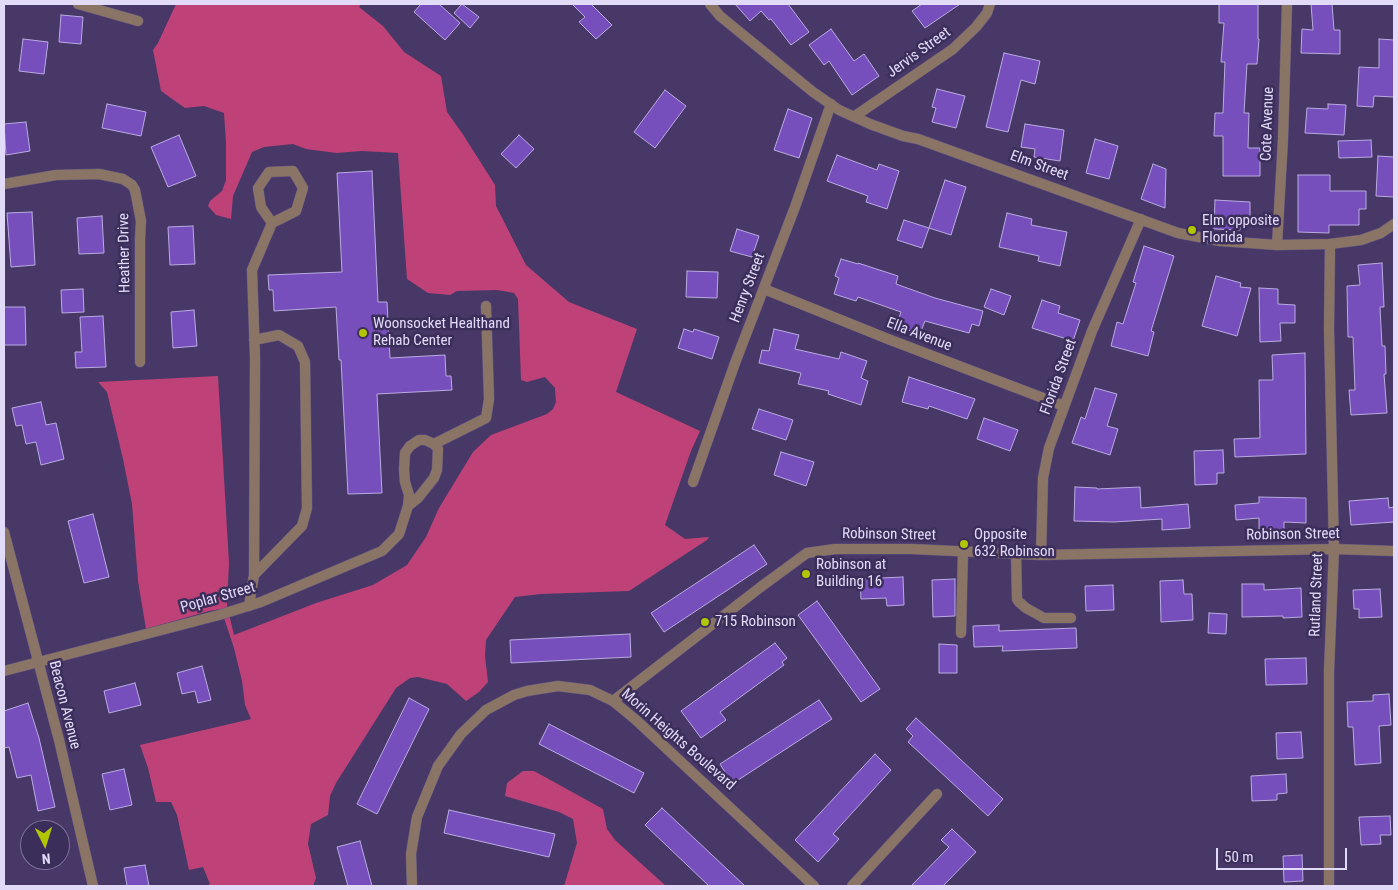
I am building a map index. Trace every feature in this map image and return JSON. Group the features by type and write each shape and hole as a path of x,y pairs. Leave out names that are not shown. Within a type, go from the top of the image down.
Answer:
{"street":[{"path":"78,4 138,21"},
{"name":"Elm Street","path":"710,4 720,16 813,92 839,110 895,133 918,138 1197,238 1277,245 1330,244 1361,240 1381,233 1394,224"},
{"name":"Jervis Street","path":"855,116 953,49 976,27 987,12 990,4"},
{"name":"Cote Avenue","path":"1277,245 1283,139 1287,4"},
{"name":"Henry Street","path":"693,482 795,207 831,104"},
{"path":"249,606 254,575 254,340 252,270 272,223 296,211 303,188 293,170 269,172 258,188 261,207 272,223"},
{"name":"Heather Drive","path":"4,184 56,175 99,174 123,179 132,185 135,190 141,221 140,362"},
{"name":"Florida Street","path":"1041,554 1042,478 1049,448 1092,331 1141,219"},
{"name":"Rutland Street","path":"1329,886 1329,671 1334,549 1329,329 1330,244"},
{"name":"Ella Avenue","path":"764,289 888,339 1064,406"},
{"path":"434,444 486,418 489,399 486,306"},
{"path":"254,340 279,335 298,346 305,362 307,508 302,526 254,575"},
{"name":"Poplar Street","path":"4,671 249,606 382,551 399,534 408,506 409,495 404,470 405,454 410,446 419,440 425,440 434,444 438,449 434,478 418,498 408,506"},
{"name":"Beacon Avenue","path":"4,532 59,740 93,886"},
{"name":"Robinson Street","path":"612,701 807,553 835,549 1016,554 1334,549 1394,551"},
{"path":"961,633 963,552"},
{"path":"1016,554 1017,600 1026,608 1044,618 1071,618"},
{"name":"Morin Heights Boulevard","path":"412,886 411,854 417,817 422,801 438,766 461,734 486,710 514,695 558,686 590,690 612,701 657,740 814,886"},
{"path":"852,886 937,794"}],"shaded area":[{"path":"176,4 361,4 359,7 383,26 404,52 441,76 447,112 495,185 496,206 526,265 569,302 637,329 616,392 700,431 665,525 685,539 709,537 707,540 629,591 541,594 515,597 486,640 485,656 488,682 479,692 466,701 447,684 418,677 410,678 396,688 336,783 330,796 328,815 311,824 308,844 316,878 313,886 206,886 210,884 203,867 189,870 177,815 171,802 156,802 140,745 251,719 245,705 242,681 234,648 221,609 146,629 138,581 132,504 107,392 98,382 218,376 229,563 227,606 234,635 316,603 373,585 407,565 426,537 439,508 473,452 491,435 547,414 553,409 556,402 555,388 545,377 527,382 521,380 518,299 514,293 497,290 457,291 450,295 428,293 407,279 398,153 362,151 336,153 306,149 293,144 264,147 252,152 233,196 231,219 216,215 208,206 210,201 222,191 226,180 224,113 204,106 185,108 161,91 153,50"},
{"path":"523,771 534,771 603,809 607,829 615,840 666,886 564,886 577,843 573,819 559,812 505,796 507,783"}],"building":[{"path":"421,4 439,4 460,23 445,40 414,12"},
{"path":"462,4 479,17 470,28 454,13"},
{"path":"572,4 591,4 612,25 596,39 579,22 585,17"},
{"path":"735,4 788,4 809,32 791,45 771,19 769,20 761,11 750,21"},
{"path":"922,4 960,4 925,28 912,11"},
{"path":"1219,4 1258,4 1259,39 1257,64 1247,64 1244,113 1249,113 1248,148 1260,148 1260,176 1223,176 1223,136 1214,136 1215,113 1223,113 1225,62 1221,62 1224,23 1219,23"},
{"path":"1311,4 1332,4 1334,30 1340,30 1340,54 1301,53 1302,29 1313,30"},
{"path":"61,15 83,17 81,44 59,42"},
{"path":"831,29 854,61 864,54 879,76 852,95 829,61 824,65 809,45"},
{"path":"23,39 48,42 44,74 19,71"},
{"path":"1379,39 1394,40 1394,97 1374,96 1373,107 1357,106 1359,67 1379,68"},
{"path":"1004,53 1040,61 1035,84 1021,80 1008,132 986,127"},
{"path":"937,89 965,96 956,128 932,122 936,108 932,107"},
{"path":"665,90 686,106 655,148 634,132"},
{"path":"107,104 146,112 141,136 102,128"},
{"path":"1328,104 1346,105 1344,135 1305,133 1307,108 1328,109"},
{"path":"788,109 812,118 799,158 774,150"},
{"path":"26,122 30,151 6,155 4,124"},
{"path":"1025,124 1064,130 1060,161 1034,157 1035,149 1021,147"},
{"path":"179,135 196,176 168,187 151,147"},
{"path":"519,135 534,149 516,168 501,154"},
{"path":"1095,139 1118,146 1109,179 1086,173"},
{"path":"1371,140 1372,157 1339,158 1338,141"},
{"path":"837,155 877,170 879,164 899,171 887,209 866,202 868,196 827,181"},
{"path":"1378,156 1394,157 1394,197 1376,196"},
{"path":"1153,164 1166,169 1165,208 1141,199"},
{"name":"Woonsocket Healthand Rehab Center","path":"372,171 378,302 387,302 390,358 445,355 446,376 451,376 452,390 377,394 382,493 348,494 341,360 339,360 336,307 274,311 273,290 269,290 268,275 342,272 337,173"},
{"path":"1298,175 1330,175 1330,191 1366,191 1366,209 1359,209 1359,225 1329,225 1329,233 1298,232"},
{"path":"945,180 966,187 951,235 929,228"},
{"path":"1215,200 1250,202 1250,225 1240,225 1240,230 1214,229"},
{"path":"32,212 35,265 11,267 7,213"},
{"path":"1007,213 1032,219 1031,225 1067,232 1060,266 1038,261 1039,256 999,247"},
{"path":"102,216 104,253 79,254 77,218"},
{"path":"904,220 929,228 922,248 897,240"},
{"path":"193,226 195,264 170,265 168,227"},
{"path":"737,229 759,236 752,257 730,251"},
{"path":"1144,246 1174,256 1151,331 1154,332 1148,356 1111,346 1117,322 1123,324 1136,283 1133,282"},
{"path":"841,259 898,276 896,284 935,298 983,311 979,326 972,324 969,333 925,321 920,334 896,326 901,312 858,297 856,301 834,294 839,278 835,276"},
{"path":"1382,263 1384,307 1380,307 1382,346 1385,346 1386,374 1384,374 1387,413 1351,415 1349,390 1355,390 1353,337 1348,337 1347,286 1360,285 1358,265"},
{"path":"687,271 718,272 717,298 686,297"},
{"path":"1216,276 1241,283 1240,287 1251,288 1237,336 1202,326"},
{"path":"1259,288 1278,289 1278,304 1295,305 1295,323 1280,323 1281,341 1260,342"},
{"path":"83,289 84,312 62,313 61,290"},
{"path":"991,289 1011,296 1004,315 984,307"},
{"path":"1042,300 1060,306 1058,313 1080,320 1073,341 1032,328"},
{"path":"4,307 25,307 26,345 4,345"},
{"path":"194,310 197,346 173,348 171,312"},
{"path":"103,316 106,367 76,368 75,352 82,352 80,317"},
{"path":"684,329 693,332 694,329 719,337 712,359 678,348"},
{"path":"774,329 799,335 795,349 839,359 841,352 867,361 861,378 868,381 861,405 828,394 829,391 798,384 801,373 759,363 762,350 769,351"},
{"path":"1305,353 1306,454 1235,457 1234,439 1260,438 1259,380 1273,380 1272,355"},
{"path":"909,377 975,399 967,419 929,406 928,409 902,402"},
{"path":"1095,388 1117,394 1107,426 1118,429 1110,455 1072,443 1081,417 1085,419"},
{"path":"41,402 46,425 56,423 64,459 41,465 36,442 26,444 22,425 16,426 12,408"},
{"path":"759,409 793,420 786,440 752,429"},
{"path":"984,418 1018,430 1010,451 977,439"},
{"path":"1223,450 1224,473 1217,473 1217,484 1195,485 1194,451"},
{"path":"781,452 814,462 806,486 774,475"},
{"path":"1075,487 1097,489 1140,487 1141,508 1188,504 1190,528 1162,530 1162,519 1114,522 1074,521"},
{"path":"1259,497 1306,498 1306,523 1284,522 1284,531 1259,531 1259,518 1236,520 1235,505 1259,503"},
{"path":"1388,498 1389,508 1394,507 1394,522 1351,525 1349,501"},
{"path":"93,514 109,577 84,583 68,521"},
{"path":"754,545 767,564 664,632 651,613"},
{"path":"903,577 904,605 887,606 886,598 861,599 860,579"},
{"path":"955,579 955,616 933,617 932,580"},
{"path":"1183,580 1184,594 1192,594 1193,620 1161,622 1160,581"},
{"path":"1242,584 1264,584 1264,590 1301,588 1302,617 1242,617"},
{"path":"1113,585 1114,610 1086,611 1085,586"},
{"path":"1380,589 1382,617 1359,618 1359,609 1354,609 1353,590"},
{"path":"817,601 880,689 861,702 798,615"},
{"path":"1209,613 1227,614 1226,634 1208,633"},
{"path":"999,625 999,631 1076,628 1077,648 1002,651 1003,646 974,647 973,626"},
{"path":"630,634 631,657 511,663 510,640"},
{"path":"775,643 787,658 782,662 784,665 720,712 726,720 701,738 681,711"},
{"path":"939,644 957,645 957,673 939,673"},
{"path":"1306,658 1307,684 1266,685 1265,659"},
{"path":"202,666 211,700 198,703 195,691 182,694 177,673"},
{"path":"135,683 141,705 109,713 104,691"},
{"path":"1389,694 1391,725 1379,726 1381,763 1355,765 1353,727 1348,727 1347,702 1373,701 1373,695"},
{"path":"409,698 429,709 377,814 357,804"},
{"path":"819,700 832,719 732,784 720,764"},
{"path":"28,703 39,738 55,807 38,811 31,775 17,778 9,747 4,748 4,711"},
{"path":"916,718 1003,799 988,816 908,742 913,736 906,729"},
{"path":"549,724 644,773 634,793 539,744"},
{"path":"1301,732 1303,758 1277,759 1276,733"},
{"path":"875,754 891,770 833,834 839,839 818,862 795,840"},
{"path":"124,769 132,805 110,810 102,774"},
{"path":"1286,774 1287,793 1277,794 1277,800 1252,801 1251,776"},
{"path":"662,808 745,886 709,886 645,825"},
{"path":"449,810 555,834 549,857 444,833"},
{"path":"1390,816 1391,835 1380,835 1381,844 1361,845 1359,817"},
{"path":"952,829 976,852 943,886 911,886 949,847 941,840"},
{"path":"360,841 372,886 348,886 337,847"},
{"path":"1302,855 1303,881 1284,882 1283,856"},
{"path":"145,865 149,886 127,886 124,868"}],"place":[{"name":"Elm opposite Florida","path":"1192,230"},
{"name":"Woonsocket Healthand Rehab Center","path":"363,333"},
{"name":"Opposite 632 Robinson","path":"964,544"},
{"name":"Robinson at Building 16","path":"806,574"},
{"name":"715 Robinson","path":"705,622"}]}
